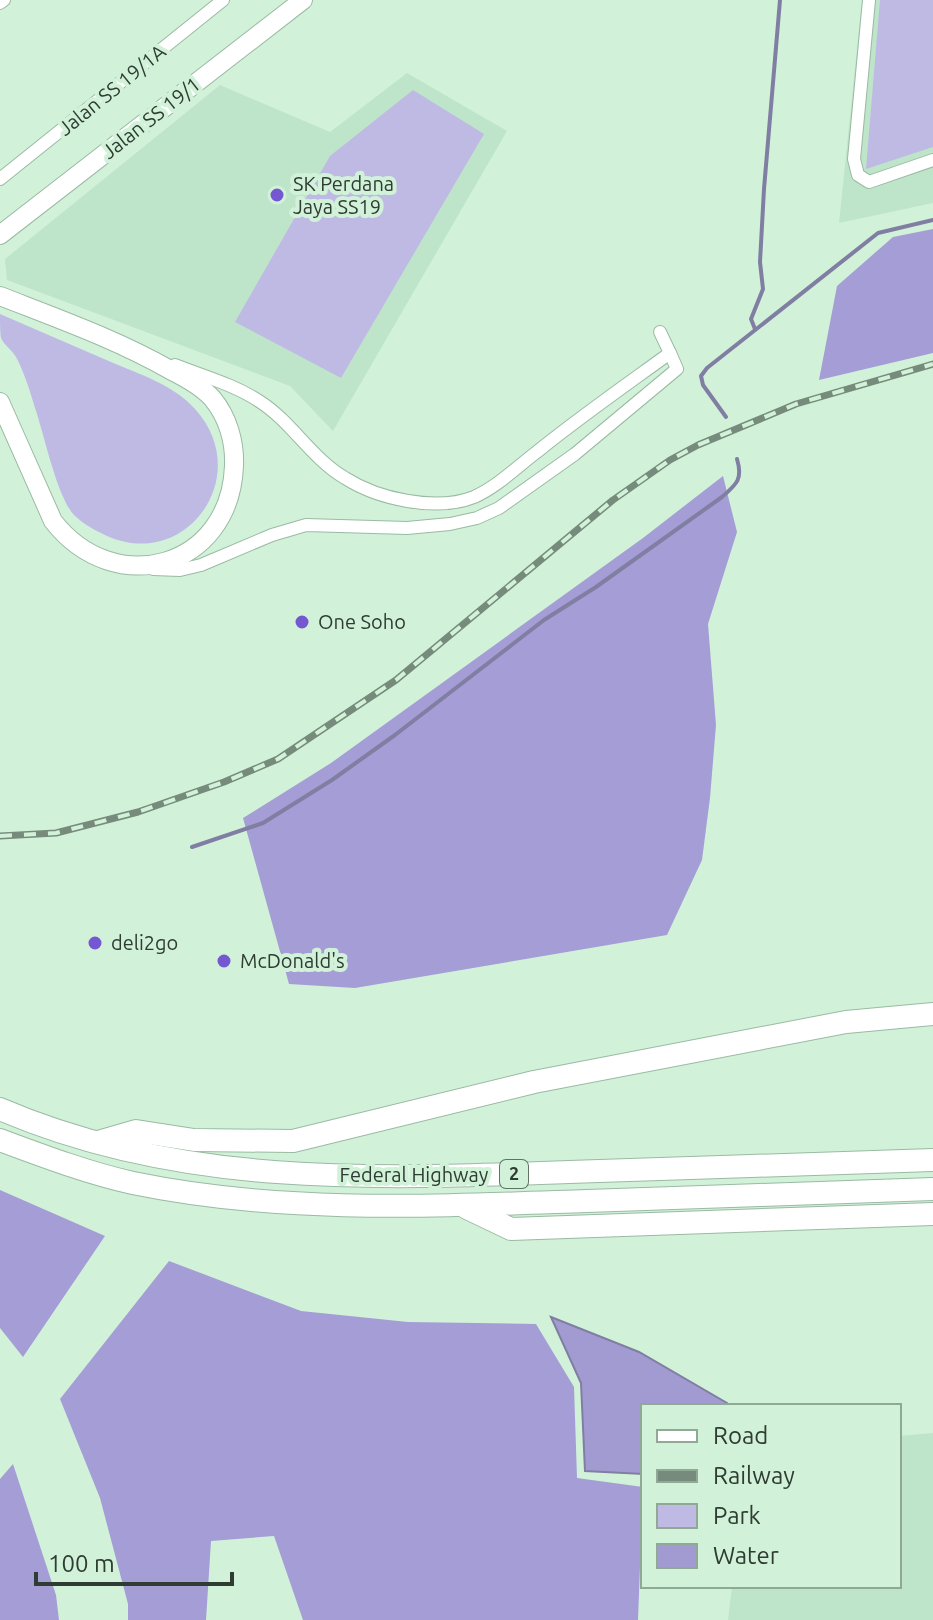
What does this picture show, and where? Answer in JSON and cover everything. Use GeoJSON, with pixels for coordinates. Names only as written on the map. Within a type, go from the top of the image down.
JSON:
{"type":"FeatureCollection","features":[{"type":"Feature","properties":{"kind":"highway"},"geometry":{"type":"LineString","coordinates":[[97,1142],[136,1131],[194,1140],[293,1141],[534,1082],[846,1022],[933,1014]]}},
{"type":"Feature","properties":{"kind":"highway"},"geometry":{"type":"LineString","coordinates":[[846,1022],[933,1023]]}},
{"type":"Feature","properties":{"kind":"highway","name":"Federal Highway"},"geometry":{"type":"LineString","coordinates":[[0,1109],[97,1142],[189,1164],[258,1172],[417,1178],[933,1160]]}},
{"type":"Feature","properties":{"kind":"highway","name":"Federal Highway"},"geometry":{"type":"LineString","coordinates":[[0,1140],[56,1161],[131,1182],[249,1200],[345,1205],[461,1205],[933,1189]]}},
{"type":"Feature","properties":{"kind":"highway"},"geometry":{"type":"LineString","coordinates":[[461,1205],[511,1229],[933,1214]]}},
{"type":"Feature","properties":{"kind":"main road","name":"Jalan SS 19/1"},"geometry":{"type":"LineString","coordinates":[[0,235],[303,0]]}},
{"type":"Feature","properties":{"kind":"main road"},"geometry":{"type":"LineString","coordinates":[[0,296],[124,344],[186,378],[211,396],[228,429],[234,454],[233,479],[227,504],[214,530],[188,552],[173,560],[127,566],[100,558],[65,536],[53,521],[0,402]]}},
{"type":"Feature","properties":{"kind":"street","name":"Jalan SS 19/1A"},"geometry":{"type":"LineString","coordinates":[[0,179],[223,0]]}},
{"type":"Feature","properties":{"kind":"street"},"geometry":{"type":"LineString","coordinates":[[869,0],[854,159],[858,175],[869,182],[933,160]]}},
{"type":"Feature","properties":{"kind":"street"},"geometry":{"type":"LineString","coordinates":[[138,565],[180,570],[201,565],[272,535],[306,525],[407,528],[477,518],[499,508],[575,454],[673,374],[676,364],[660,332]]}},
{"type":"Feature","properties":{"kind":"street"},"geometry":{"type":"LineString","coordinates":[[124,344],[260,401],[296,433],[319,459],[347,480],[380,494],[417,502],[445,502],[473,497],[518,468],[670,353]]}},
{"type":"Feature","properties":{"kind":"street"},"geometry":{"type":"LineString","coordinates":[[561,435],[575,454]]}},
{"type":"Feature","properties":{"kind":"shaded area"},"geometry":{"type":"Polygon","coordinates":[[[862,0],[933,0],[933,203],[839,223],[862,0]]]}},
{"type":"Feature","properties":{"kind":"shaded area","name":"SK Perdana Jaya SS19"},"geometry":{"type":"Polygon","coordinates":[[[407,73],[507,131],[333,431],[290,386],[7,280],[5,259],[220,85],[330,132],[407,73]]]}},
{"type":"Feature","properties":{"kind":"shaded area"},"geometry":{"type":"Polygon","coordinates":[[[933,229],[933,353],[819,380],[837,286],[893,237],[933,229]]]}},
{"type":"Feature","properties":{"kind":"shaded area"},"geometry":{"type":"Polygon","coordinates":[[[723,476],[737,532],[708,624],[716,725],[710,798],[702,860],[667,935],[355,988],[289,984],[243,818],[331,763],[643,538],[723,476]]]}},
{"type":"Feature","properties":{"kind":"shaded area"},"geometry":{"type":"Polygon","coordinates":[[[0,1190],[105,1236],[23,1357],[0,1328],[0,1190]]]}},
{"type":"Feature","properties":{"kind":"shaded area"},"geometry":{"type":"Polygon","coordinates":[[[169,1261],[301,1311],[408,1322],[536,1324],[574,1387],[577,1478],[641,1487],[638,1620],[303,1620],[274,1536],[211,1541],[206,1620],[128,1620],[128,1604],[100,1498],[60,1399],[169,1261]]]}},
{"type":"Feature","properties":{"kind":"shaded area"},"geometry":{"type":"Polygon","coordinates":[[[933,1433],[933,1620],[728,1620],[732,1588],[901,1588],[901,1436],[933,1433]]]}},
{"type":"Feature","properties":{"kind":"shaded area"},"geometry":{"type":"Polygon","coordinates":[[[13,1464],[56,1595],[59,1620],[0,1620],[0,1479],[13,1464]]]}},
{"type":"Feature","properties":{"kind":"green space"},"geometry":{"type":"Polygon","coordinates":[[[880,0],[933,0],[933,147],[866,169],[880,0]]]}},
{"type":"Feature","properties":{"kind":"green space"},"geometry":{"type":"Polygon","coordinates":[[[413,90],[484,134],[341,378],[235,322],[330,156],[413,90]]]}},
{"type":"Feature","properties":{"kind":"green space"},"geometry":{"type":"Polygon","coordinates":[[[0,314],[156,381],[177,393],[195,409],[212,436],[218,463],[214,490],[201,513],[182,531],[158,542],[129,543],[99,532],[74,515],[57,480],[22,369],[1,338],[0,314]]]}},
{"type":"Feature","properties":{"kind":"water"},"geometry":{"type":"Polygon","coordinates":[[[551,1317],[639,1352],[727,1404],[641,1404],[641,1474],[585,1471],[581,1383],[551,1317]]]}},
{"type":"Feature","properties":{"kind":"waterway"},"geometry":{"type":"LineString","coordinates":[[755,329],[751,319],[763,289],[760,262],[764,189],[780,0]]}},
{"type":"Feature","properties":{"kind":"waterway"},"geometry":{"type":"LineString","coordinates":[[726,417],[703,385],[701,376],[707,368],[878,233],[933,220]]}},
{"type":"Feature","properties":{"kind":"waterway"},"geometry":{"type":"LineString","coordinates":[[192,847],[263,823],[332,780],[544,620],[596,587],[722,497],[737,481],[737,459]]}},
{"type":"Feature","properties":{"kind":"railway"},"geometry":{"type":"LineString","coordinates":[[0,836],[56,833],[138,812],[278,759],[396,680],[613,500],[670,460],[796,404],[933,364]]}},
{"type":"Feature","properties":{"kind":"place","name":"SK Perdana Jaya SS19"},"geometry":{"type":"Point","coordinates":[277,195]}},
{"type":"Feature","properties":{"kind":"place","name":"One Soho"},"geometry":{"type":"Point","coordinates":[302,622]}},
{"type":"Feature","properties":{"kind":"place","name":"deli2go"},"geometry":{"type":"Point","coordinates":[95,943]}},
{"type":"Feature","properties":{"kind":"place","name":"McDonald's"},"geometry":{"type":"Point","coordinates":[224,961]}}]}
